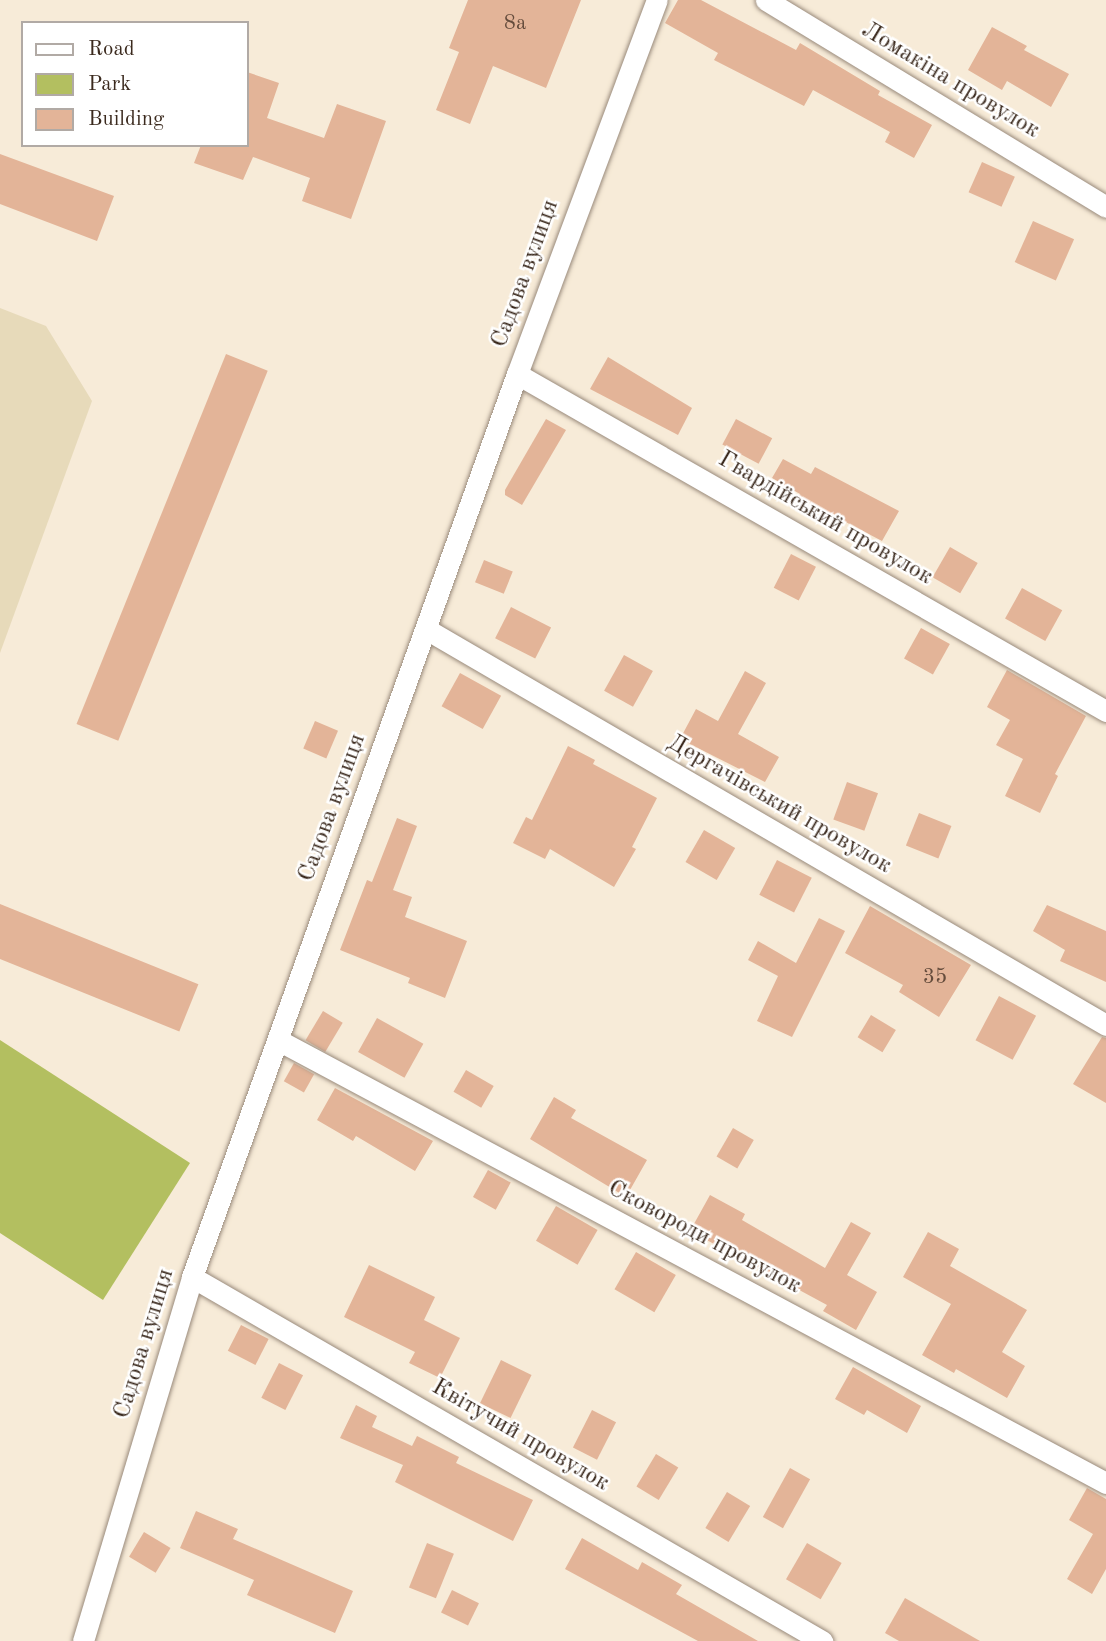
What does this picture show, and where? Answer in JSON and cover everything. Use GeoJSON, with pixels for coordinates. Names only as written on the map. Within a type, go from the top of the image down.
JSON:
{"type":"FeatureCollection","features":[{"type":"Feature","properties":{"kind":"street","name":"Садова вулиця"},"geometry":{"type":"LineString","coordinates":[[83,1641],[192,1277],[517,374],[657,0]]}},
{"type":"Feature","properties":{"kind":"street","name":"Ломакіна провулок"},"geometry":{"type":"LineString","coordinates":[[766,0],[1106,206]]}},
{"type":"Feature","properties":{"kind":"street","name":"Гвардійський провулок"},"geometry":{"type":"LineString","coordinates":[[517,374],[1106,710]]}},
{"type":"Feature","properties":{"kind":"street","name":"Дергачівський провулок"},"geometry":{"type":"LineString","coordinates":[[425,629],[1106,1025]]}},
{"type":"Feature","properties":{"kind":"street","name":"Сковороди провулок"},"geometry":{"type":"LineString","coordinates":[[278,1040],[1106,1483]]}},
{"type":"Feature","properties":{"kind":"street","name":"Квітучий провулок"},"geometry":{"type":"LineString","coordinates":[[192,1277],[822,1641]]}},
{"type":"Feature","properties":{"kind":"shaded area"},"geometry":{"type":"Polygon","coordinates":[[[0,308],[46,326],[92,401],[0,653],[0,308]]]}},
{"type":"Feature","properties":{"kind":"green space"},"geometry":{"type":"Polygon","coordinates":[[[0,1040],[190,1163],[103,1300],[0,1233],[0,1040]]]}},
{"type":"Feature","properties":{"kind":"building"},"geometry":{"type":"Polygon","coordinates":[[[468,0],[581,0],[546,88],[493,66],[470,124],[436,110],[459,52],[449,48],[468,0]]]}},
{"type":"Feature","properties":{"kind":"building"},"geometry":{"type":"Polygon","coordinates":[[[678,0],[701,0],[796,50],[800,43],[880,91],[878,95],[932,125],[914,158],[885,142],[890,132],[813,90],[804,106],[714,60],[718,53],[665,23],[678,0]]]}},
{"type":"Feature","properties":{"kind":"building"},"geometry":{"type":"Polygon","coordinates":[[[992,27],[1027,46],[1024,50],[1069,74],[1051,107],[1007,81],[1002,90],[968,70],[992,27]]]}},
{"type":"Feature","properties":{"kind":"building"},"geometry":{"type":"Polygon","coordinates":[[[248,72],[279,83],[267,118],[324,138],[337,104],[386,121],[351,219],[302,201],[310,178],[253,157],[243,180],[194,163],[200,147],[248,147],[248,72]]]}},
{"type":"Feature","properties":{"kind":"building"},"geometry":{"type":"Polygon","coordinates":[[[0,154],[114,196],[97,241],[0,204],[0,154]]]}},
{"type":"Feature","properties":{"kind":"building"},"geometry":{"type":"Polygon","coordinates":[[[982,162],[1015,177],[1001,207],[969,192],[982,162]]]}},
{"type":"Feature","properties":{"kind":"building"},"geometry":{"type":"Polygon","coordinates":[[[1033,221],[1074,239],[1056,280],[1015,262],[1033,221]]]}},
{"type":"Feature","properties":{"kind":"building"},"geometry":{"type":"Polygon","coordinates":[[[226,354],[268,371],[118,741],[77,724],[226,354]]]}},
{"type":"Feature","properties":{"kind":"building"},"geometry":{"type":"Polygon","coordinates":[[[608,357],[692,408],[678,435],[590,389],[608,357]]]}},
{"type":"Feature","properties":{"kind":"building"},"geometry":{"type":"Polygon","coordinates":[[[546,419],[566,430],[522,505],[505,495],[505,490],[546,419]]]}},
{"type":"Feature","properties":{"kind":"building"},"geometry":{"type":"Polygon","coordinates":[[[736,419],[772,438],[759,464],[722,445],[736,419]]]}},
{"type":"Feature","properties":{"kind":"building"},"geometry":{"type":"Polygon","coordinates":[[[783,459],[811,474],[815,467],[899,511],[882,541],[798,497],[800,494],[772,478],[783,459]]]}},
{"type":"Feature","properties":{"kind":"building"},"geometry":{"type":"Polygon","coordinates":[[[950,547],[978,563],[960,593],[932,577],[950,547]]]}},
{"type":"Feature","properties":{"kind":"building"},"geometry":{"type":"Polygon","coordinates":[[[791,554],[816,567],[799,601],[774,588],[791,554]]]}},
{"type":"Feature","properties":{"kind":"building"},"geometry":{"type":"Polygon","coordinates":[[[484,560],[513,572],[504,594],[475,582],[484,560]]]}},
{"type":"Feature","properties":{"kind":"building"},"geometry":{"type":"Polygon","coordinates":[[[1022,588],[1062,610],[1045,641],[1005,619],[1022,588]]]}},
{"type":"Feature","properties":{"kind":"building"},"geometry":{"type":"Polygon","coordinates":[[[511,607],[551,627],[535,659],[495,638],[511,607]]]}},
{"type":"Feature","properties":{"kind":"building"},"geometry":{"type":"Polygon","coordinates":[[[921,628],[950,644],[933,675],[904,659],[921,628]]]}},
{"type":"Feature","properties":{"kind":"building"},"geometry":{"type":"Polygon","coordinates":[[[624,655],[653,671],[633,707],[604,691],[624,655]]]}},
{"type":"Feature","properties":{"kind":"building"},"geometry":{"type":"Polygon","coordinates":[[[1007,670],[1086,716],[1055,774],[1058,776],[1040,813],[1005,796],[1023,759],[996,745],[1010,720],[987,707],[1007,670]]]}},
{"type":"Feature","properties":{"kind":"building"},"geometry":{"type":"Polygon","coordinates":[[[745,671],[766,683],[738,734],[779,757],[765,782],[680,739],[696,709],[718,721],[745,671]]]}},
{"type":"Feature","properties":{"kind":"building"},"geometry":{"type":"Polygon","coordinates":[[[460,673],[501,696],[483,729],[442,706],[460,673]]]}},
{"type":"Feature","properties":{"kind":"building"},"geometry":{"type":"Polygon","coordinates":[[[315,721],[338,731],[326,758],[303,749],[315,721]]]}},
{"type":"Feature","properties":{"kind":"building"},"geometry":{"type":"Polygon","coordinates":[[[568,746],[595,760],[593,764],[657,798],[632,847],[636,849],[614,887],[550,849],[545,859],[513,843],[526,817],[532,820],[568,746]]]}},
{"type":"Feature","properties":{"kind":"building"},"geometry":{"type":"Polygon","coordinates":[[[847,782],[878,793],[864,831],[833,820],[847,782]]]}},
{"type":"Feature","properties":{"kind":"building"},"geometry":{"type":"Polygon","coordinates":[[[919,813],[951,826],[938,859],[906,845],[919,813]]]}},
{"type":"Feature","properties":{"kind":"building"},"geometry":{"type":"Polygon","coordinates":[[[397,818],[417,826],[393,890],[412,897],[405,917],[467,941],[445,998],[408,983],[410,978],[340,950],[367,880],[372,882],[397,818]]]}},
{"type":"Feature","properties":{"kind":"building"},"geometry":{"type":"Polygon","coordinates":[[[704,830],[735,848],[717,880],[686,862],[704,830]]]}},
{"type":"Feature","properties":{"kind":"building"},"geometry":{"type":"Polygon","coordinates":[[[777,860],[812,878],[794,912],[759,895],[777,860]]]}},
{"type":"Feature","properties":{"kind":"building"},"geometry":{"type":"Polygon","coordinates":[[[0,904],[198,984],[179,1031],[0,959],[0,904]]]}},
{"type":"Feature","properties":{"kind":"building"},"geometry":{"type":"Polygon","coordinates":[[[1047,905],[1106,931],[1106,982],[1060,961],[1065,950],[1033,931],[1047,905]]]}},
{"type":"Feature","properties":{"kind":"building"},"geometry":{"type":"Polygon","coordinates":[[[870,906],[971,965],[939,1017],[899,992],[903,985],[845,953],[870,906]]]}},
{"type":"Feature","properties":{"kind":"building"},"geometry":{"type":"Polygon","coordinates":[[[819,918],[845,931],[792,1037],[757,1021],[778,976],[748,960],[758,941],[796,963],[819,918]]]}},
{"type":"Feature","properties":{"kind":"building"},"geometry":{"type":"Polygon","coordinates":[[[999,996],[1036,1016],[1013,1060],[976,1040],[999,996]]]}},
{"type":"Feature","properties":{"kind":"building"},"geometry":{"type":"Polygon","coordinates":[[[323,1011],[343,1023],[325,1052],[305,1040],[323,1011]]]}},
{"type":"Feature","properties":{"kind":"building"},"geometry":{"type":"Polygon","coordinates":[[[871,1015],[896,1030],[882,1052],[858,1037],[871,1015]]]}},
{"type":"Feature","properties":{"kind":"building"},"geometry":{"type":"Polygon","coordinates":[[[377,1018],[423,1044],[404,1078],[358,1052],[377,1018]]]}},
{"type":"Feature","properties":{"kind":"building"},"geometry":{"type":"Polygon","coordinates":[[[1102,1037],[1106,1038],[1106,1103],[1073,1084],[1102,1037]]]}},
{"type":"Feature","properties":{"kind":"building"},"geometry":{"type":"Polygon","coordinates":[[[294,1063],[314,1074],[304,1093],[284,1081],[294,1063]]]}},
{"type":"Feature","properties":{"kind":"building"},"geometry":{"type":"Polygon","coordinates":[[[466,1070],[494,1086],[481,1108],[454,1092],[466,1070]]]}},
{"type":"Feature","properties":{"kind":"building"},"geometry":{"type":"Polygon","coordinates":[[[335,1088],[433,1141],[415,1171],[356,1136],[353,1141],[317,1120],[335,1088]]]}},
{"type":"Feature","properties":{"kind":"building"},"geometry":{"type":"Polygon","coordinates":[[[554,1097],[576,1110],[571,1118],[647,1160],[626,1197],[530,1139],[554,1097]]]}},
{"type":"Feature","properties":{"kind":"building"},"geometry":{"type":"Polygon","coordinates":[[[733,1128],[754,1140],[737,1169],[716,1157],[733,1128]]]}},
{"type":"Feature","properties":{"kind":"building"},"geometry":{"type":"Polygon","coordinates":[[[488,1170],[511,1183],[496,1210],[473,1197],[488,1170]]]}},
{"type":"Feature","properties":{"kind":"building"},"geometry":{"type":"Polygon","coordinates":[[[710,1195],[745,1214],[742,1220],[825,1268],[851,1222],[871,1233],[847,1275],[877,1292],[856,1330],[823,1311],[827,1305],[690,1231],[710,1195]]]}},
{"type":"Feature","properties":{"kind":"building"},"geometry":{"type":"Polygon","coordinates":[[[556,1206],[598,1230],[578,1265],[536,1241],[556,1206]]]}},
{"type":"Feature","properties":{"kind":"building"},"geometry":{"type":"Polygon","coordinates":[[[928,1232],[959,1249],[950,1266],[1027,1310],[1002,1352],[1025,1366],[1007,1398],[956,1369],[954,1373],[922,1355],[951,1304],[903,1277],[928,1232]]]}},
{"type":"Feature","properties":{"kind":"building"},"geometry":{"type":"Polygon","coordinates":[[[636,1252],[676,1275],[654,1312],[614,1289],[636,1252]]]}},
{"type":"Feature","properties":{"kind":"building"},"geometry":{"type":"Polygon","coordinates":[[[369,1265],[435,1297],[424,1320],[460,1338],[440,1378],[409,1363],[415,1352],[344,1317],[369,1265]]]}},
{"type":"Feature","properties":{"kind":"building"},"geometry":{"type":"Polygon","coordinates":[[[241,1325],[269,1339],[255,1365],[228,1351],[241,1325]]]}},
{"type":"Feature","properties":{"kind":"building"},"geometry":{"type":"Polygon","coordinates":[[[501,1360],[532,1375],[511,1418],[480,1403],[501,1360]]]}},
{"type":"Feature","properties":{"kind":"building"},"geometry":{"type":"Polygon","coordinates":[[[279,1363],[303,1375],[285,1410],[261,1398],[279,1363]]]}},
{"type":"Feature","properties":{"kind":"building"},"geometry":{"type":"Polygon","coordinates":[[[853,1367],[921,1406],[907,1433],[867,1410],[864,1415],[835,1399],[853,1367]]]}},
{"type":"Feature","properties":{"kind":"building"},"geometry":{"type":"Polygon","coordinates":[[[356,1405],[377,1416],[372,1427],[412,1446],[417,1436],[459,1457],[456,1463],[533,1500],[513,1541],[395,1482],[403,1465],[340,1438],[356,1405]]]}},
{"type":"Feature","properties":{"kind":"building"},"geometry":{"type":"Polygon","coordinates":[[[592,1410],[616,1422],[597,1460],[573,1447],[592,1410]]]}},
{"type":"Feature","properties":{"kind":"building"},"geometry":{"type":"Polygon","coordinates":[[[656,1454],[678,1467],[659,1500],[636,1487],[656,1454]]]}},
{"type":"Feature","properties":{"kind":"building"},"geometry":{"type":"Polygon","coordinates":[[[790,1468],[810,1479],[783,1528],[763,1517],[790,1468]]]}},
{"type":"Feature","properties":{"kind":"building"},"geometry":{"type":"Polygon","coordinates":[[[1087,1488],[1106,1499],[1106,1569],[1092,1594],[1067,1579],[1093,1534],[1069,1520],[1087,1488]]]}},
{"type":"Feature","properties":{"kind":"building"},"geometry":{"type":"Polygon","coordinates":[[[727,1492],[750,1506],[729,1542],[705,1528],[727,1492]]]}},
{"type":"Feature","properties":{"kind":"building"},"geometry":{"type":"Polygon","coordinates":[[[196,1511],[238,1529],[233,1539],[353,1591],[335,1633],[247,1595],[254,1580],[180,1548],[196,1511]]]}},
{"type":"Feature","properties":{"kind":"building"},"geometry":{"type":"Polygon","coordinates":[[[144,1532],[171,1548],[156,1573],[129,1557],[144,1532]]]}},
{"type":"Feature","properties":{"kind":"building"},"geometry":{"type":"Polygon","coordinates":[[[582,1538],[638,1570],[642,1562],[682,1585],[676,1594],[758,1641],[698,1641],[565,1569],[582,1538]]]}},
{"type":"Feature","properties":{"kind":"building"},"geometry":{"type":"Polygon","coordinates":[[[427,1543],[454,1554],[436,1598],[409,1588],[427,1543]]]}},
{"type":"Feature","properties":{"kind":"building"},"geometry":{"type":"Polygon","coordinates":[[[807,1543],[842,1563],[821,1599],[786,1579],[807,1543]]]}},
{"type":"Feature","properties":{"kind":"building"},"geometry":{"type":"Polygon","coordinates":[[[452,1590],[479,1603],[468,1626],[441,1612],[452,1590]]]}},
{"type":"Feature","properties":{"kind":"building"},"geometry":{"type":"Polygon","coordinates":[[[905,1598],[980,1641],[899,1641],[885,1633],[905,1598]]]}}]}
